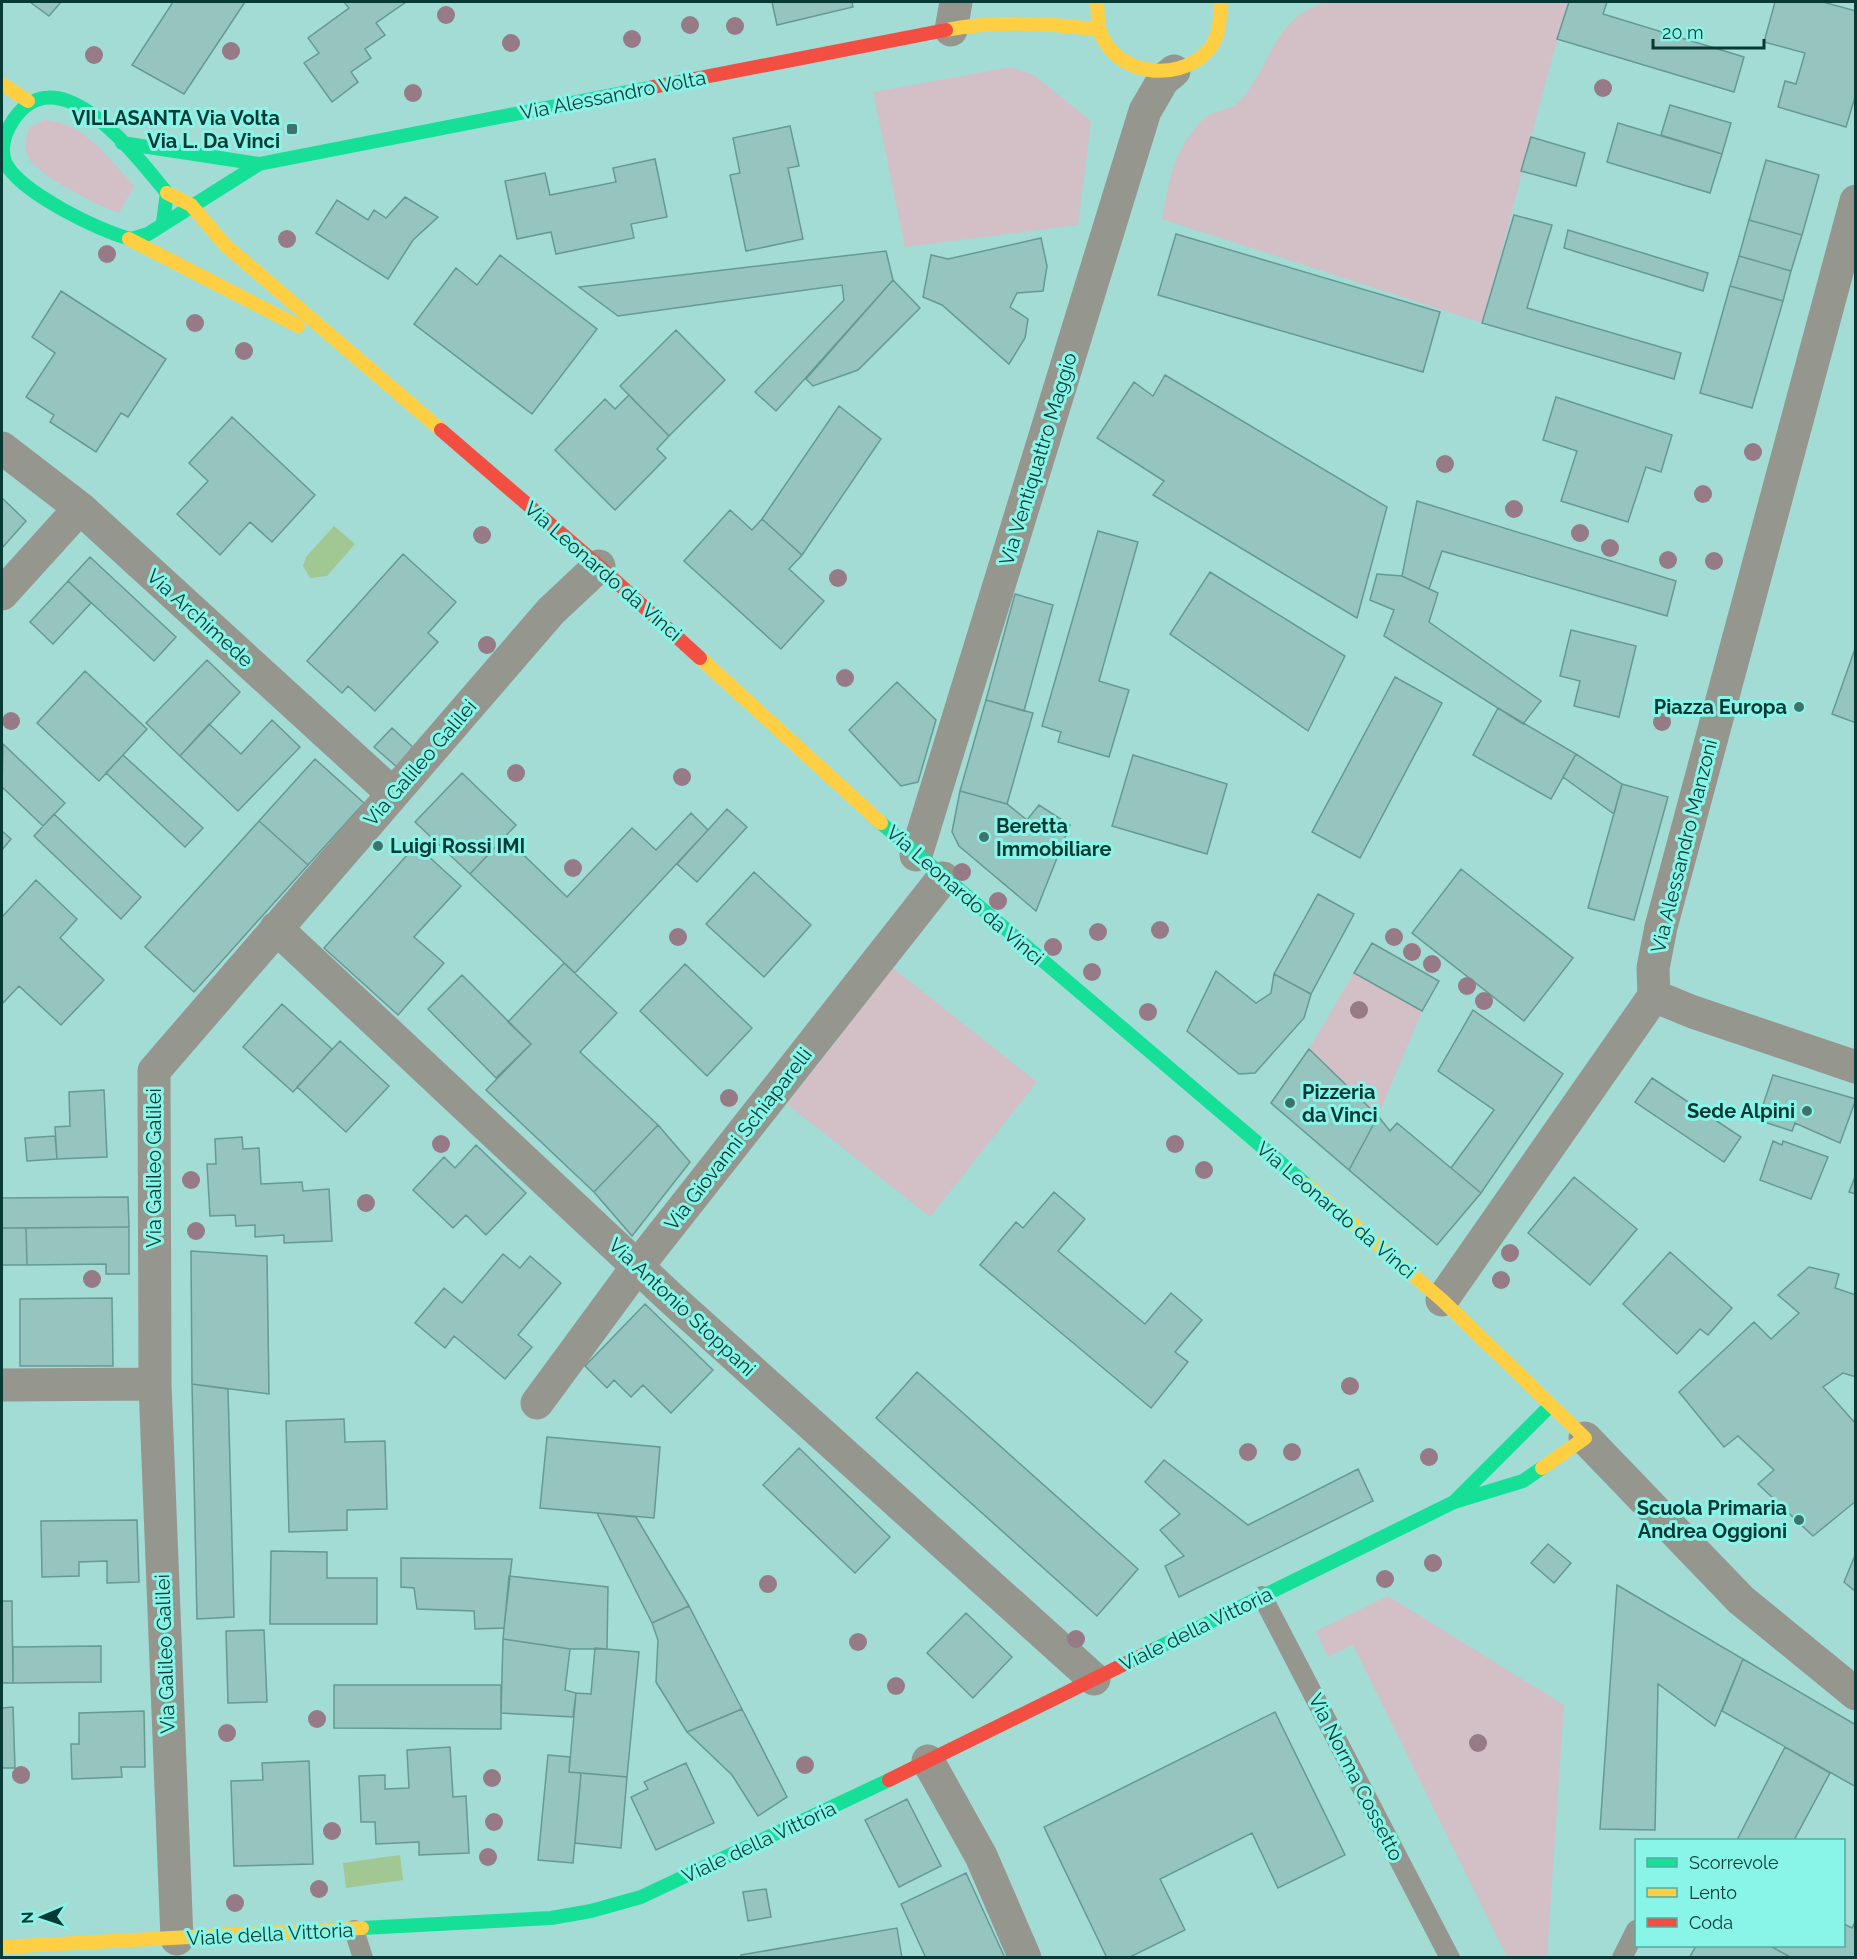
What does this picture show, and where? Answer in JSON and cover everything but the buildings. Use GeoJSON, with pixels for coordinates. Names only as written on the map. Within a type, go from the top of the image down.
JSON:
{"type":"FeatureCollection","features":[{"type":"Feature","properties":{"kind":"street"},"geometry":{"type":"LineString","coordinates":[[1097,2],[1096,15],[1100,30],[1110,50],[1128,65],[1150,72],[1174,71],[1192,63],[1205,53],[1220,26],[1233,13]]}},
{"type":"Feature","properties":{"kind":"street"},"geometry":{"type":"LineString","coordinates":[[1220,26],[1221,2]]}},
{"type":"Feature","properties":{"kind":"street","name":"Via Alessandro Volta"},"geometry":{"type":"LineString","coordinates":[[129,239],[152,232],[163,222],[259,164],[999,11]]}},
{"type":"Feature","properties":{"kind":"street","name":"Via Alessandro Volta"},"geometry":{"type":"LineString","coordinates":[[958,19],[1052,23],[1100,30]]}},
{"type":"Feature","properties":{"kind":"street","name":"Via Ventiquattro Maggio"},"geometry":{"type":"LineString","coordinates":[[916,855],[1145,111],[1163,80],[1174,71]]}},
{"type":"Feature","properties":{"kind":"street"},"geometry":{"type":"LineString","coordinates":[[2,84],[28,101]]}},
{"type":"Feature","properties":{"kind":"street"},"geometry":{"type":"LineString","coordinates":[[2,142],[11,122],[28,101],[47,94],[68,100],[99,119],[167,193],[163,222]]}},
{"type":"Feature","properties":{"kind":"street","name":"Via Leonardo da Vinci"},"geometry":{"type":"LineString","coordinates":[[2,142],[7,166],[20,180],[110,232],[129,239],[346,351]]}},
{"type":"Feature","properties":{"kind":"street","name":"Via Alessandro Volta"},"geometry":{"type":"LineString","coordinates":[[123,143],[259,164]]}},
{"type":"Feature","properties":{"kind":"street","name":"Via Leonardo da Vinci"},"geometry":{"type":"LineString","coordinates":[[167,193],[191,205],[225,245],[599,566],[916,855],[1442,1299],[1585,1438]]}},
{"type":"Feature","properties":{"kind":"street","name":"Via Alessandro Manzoni"},"geometry":{"type":"LineString","coordinates":[[1654,996],[1653,968],[1661,927],[1856,201]]}},
{"type":"Feature","properties":{"kind":"street","name":"Via Archimede"},"geometry":{"type":"LineString","coordinates":[[2,448],[80,508],[393,794]]}},
{"type":"Feature","properties":{"kind":"street"},"geometry":{"type":"LineString","coordinates":[[2,594],[80,508]]}},
{"type":"Feature","properties":{"kind":"street","name":"Via Galileo Galilei"},"geometry":{"type":"LineString","coordinates":[[164,1945],[155,1384],[154,1071],[551,611],[599,566]]}},
{"type":"Feature","properties":{"kind":"street","name":"Via Giovanni Schiaparelli"},"geometry":{"type":"LineString","coordinates":[[537,1402],[637,1267],[943,878]]}},
{"type":"Feature","properties":{"kind":"street","name":"Via Antonio Stoppani"},"geometry":{"type":"LineString","coordinates":[[276,928],[637,1267],[1094,1679]]}},
{"type":"Feature","properties":{"kind":"street"},"geometry":{"type":"LineString","coordinates":[[1442,1299],[1654,996],[1693,1012],[1856,1066]]}},
{"type":"Feature","properties":{"kind":"street"},"geometry":{"type":"LineString","coordinates":[[2,1385],[155,1384]]}},
{"type":"Feature","properties":{"kind":"street","name":"Viale della Vittoria"},"geometry":{"type":"LineString","coordinates":[[1454,1502],[1550,1406]]}},
{"type":"Feature","properties":{"kind":"street"},"geometry":{"type":"LineString","coordinates":[[1585,1438],[1741,1600],[1856,1694]]}},
{"type":"Feature","properties":{"kind":"street","name":"Viale della Vittoria"},"geometry":{"type":"LineString","coordinates":[[2,1947],[164,1945],[552,1918],[591,1911],[641,1897],[928,1761],[1454,1502],[1523,1481],[1585,1438]]}},
{"type":"Feature","properties":{"kind":"street"},"geometry":{"type":"LineString","coordinates":[[928,1761],[981,1856],[1025,1958]]}},
{"type":"Feature","properties":{"kind":"lane","name":"Via Norma Cossetto"},"geometry":{"type":"LineString","coordinates":[[1262,1596],[1450,1958]]}},
{"type":"Feature","properties":{"kind":"lane"},"geometry":{"type":"LineString","coordinates":[[354,1930],[363,1958]]}},
{"type":"Feature","properties":{"kind":"lane"},"geometry":{"type":"LineString","coordinates":[[1622,1958],[1635,1932]]}},
{"type":"Feature","properties":{"kind":"shaded area"},"geometry":{"type":"Polygon","coordinates":[[[1328,2],[1569,2],[1482,323],[1162,219],[1173,168],[1193,131],[1207,116],[1240,101],[1285,30],[1296,18],[1328,2]]]}},
{"type":"Feature","properties":{"kind":"shaded area"},"geometry":{"type":"Polygon","coordinates":[[[1011,67],[1034,75],[1091,121],[1078,225],[905,247],[873,92],[1011,67]]]}},
{"type":"Feature","properties":{"kind":"shaded area"},"geometry":{"type":"Polygon","coordinates":[[[44,120],[72,128],[95,143],[134,186],[119,213],[85,198],[58,182],[30,160],[26,148],[29,128],[44,120]]]}},
{"type":"Feature","properties":{"kind":"shaded area"},"geometry":{"type":"Polygon","coordinates":[[[334,526],[355,544],[327,576],[310,578],[303,566],[306,557],[334,526]]]}},
{"type":"Feature","properties":{"kind":"shaded area"},"geometry":{"type":"Polygon","coordinates":[[[893,968],[1037,1082],[930,1217],[787,1104],[893,968]]]}},
{"type":"Feature","properties":{"kind":"shaded area"},"geometry":{"type":"Polygon","coordinates":[[[1354,973],[1422,1011],[1378,1116],[1309,1049],[1354,973]]]}},
{"type":"Feature","properties":{"kind":"shaded area"},"geometry":{"type":"Polygon","coordinates":[[[1388,1596],[1564,1705],[1547,1957],[1507,1957],[1353,1645],[1328,1657],[1316,1631],[1388,1596]]]}},
{"type":"Feature","properties":{"kind":"shaded area"},"geometry":{"type":"Polygon","coordinates":[[[400,1855],[403,1880],[346,1888],[343,1863],[400,1855]]]}},
{"type":"Feature","properties":{"kind":"traffic: fast"},"geometry":{"type":"LineString","coordinates":[[122,143],[259,164],[653,87]]}},
{"type":"Feature","properties":{"kind":"traffic: fast"},"geometry":{"type":"LineString","coordinates":[[163,222],[167,193],[118,136],[96,118],[75,104],[53,98],[33,102],[14,119],[3,145],[5,162],[13,174],[26,186],[61,209],[100,228],[131,239],[148,234],[259,164]]}},
{"type":"Feature","properties":{"kind":"traffic: fast"},"geometry":{"type":"LineString","coordinates":[[881,823],[1307,1185]]}},
{"type":"Feature","properties":{"kind":"traffic: fast"},"geometry":{"type":"LineString","coordinates":[[1456,1500],[1550,1406]]}},
{"type":"Feature","properties":{"kind":"traffic: fast"},"geometry":{"type":"LineString","coordinates":[[1153,1650],[1454,1502],[1523,1481],[1542,1468]]}},
{"type":"Feature","properties":{"kind":"traffic: fast"},"geometry":{"type":"LineString","coordinates":[[362,1928],[551,1918],[591,1911],[641,1897],[889,1780]]}},
{"type":"Feature","properties":{"kind":"traffic: slow"},"geometry":{"type":"LineString","coordinates":[[1097,2],[1098,23],[1109,48],[1133,66],[1163,71],[1193,62],[1211,48],[1218,29],[1221,2]]}},
{"type":"Feature","properties":{"kind":"traffic: slow"},"geometry":{"type":"LineString","coordinates":[[946,30],[1004,24],[1100,30]]}},
{"type":"Feature","properties":{"kind":"traffic: slow"},"geometry":{"type":"LineString","coordinates":[[2,84],[28,101]]}},
{"type":"Feature","properties":{"kind":"traffic: slow"},"geometry":{"type":"LineString","coordinates":[[167,193],[191,205],[225,245],[441,430]]}},
{"type":"Feature","properties":{"kind":"traffic: slow"},"geometry":{"type":"LineString","coordinates":[[129,239],[298,326]]}},
{"type":"Feature","properties":{"kind":"traffic: slow"},"geometry":{"type":"LineString","coordinates":[[700,658],[881,823]]}},
{"type":"Feature","properties":{"kind":"traffic: slow"},"geometry":{"type":"LineString","coordinates":[[1307,1185],[1442,1300],[1585,1438],[1542,1468]]}},
{"type":"Feature","properties":{"kind":"traffic: slow"},"geometry":{"type":"LineString","coordinates":[[2,1947],[362,1928]]}},
{"type":"Feature","properties":{"kind":"traffic: jam"},"geometry":{"type":"LineString","coordinates":[[653,87],[946,30]]}},
{"type":"Feature","properties":{"kind":"traffic: jam"},"geometry":{"type":"LineString","coordinates":[[441,430],[599,566],[700,658]]}},
{"type":"Feature","properties":{"kind":"traffic: jam"},"geometry":{"type":"LineString","coordinates":[[889,1780],[1153,1650]]}},
{"type":"Feature","properties":{"kind":"place","name":"VILLASANTA Via Volta Via L. Da Vinci"},"geometry":{"type":"Point","coordinates":[292,129]}},
{"type":"Feature","properties":{"kind":"place","name":"Piazza Europa"},"geometry":{"type":"Point","coordinates":[1799,707]}},
{"type":"Feature","properties":{"kind":"place","name":"Beretta Immobiliare"},"geometry":{"type":"Point","coordinates":[984,837]}},
{"type":"Feature","properties":{"kind":"place","name":"Luigi Rossi IMI"},"geometry":{"type":"Point","coordinates":[378,846]}},
{"type":"Feature","properties":{"kind":"place","name":"Pizzeria da Vinci"},"geometry":{"type":"Point","coordinates":[1290,1103]}},
{"type":"Feature","properties":{"kind":"place","name":"Sede Alpini"},"geometry":{"type":"Point","coordinates":[1807,1111]}},
{"type":"Feature","properties":{"kind":"place","name":"Scuola Primaria Andrea Oggioni"},"geometry":{"type":"Point","coordinates":[1799,1520]}}]}
